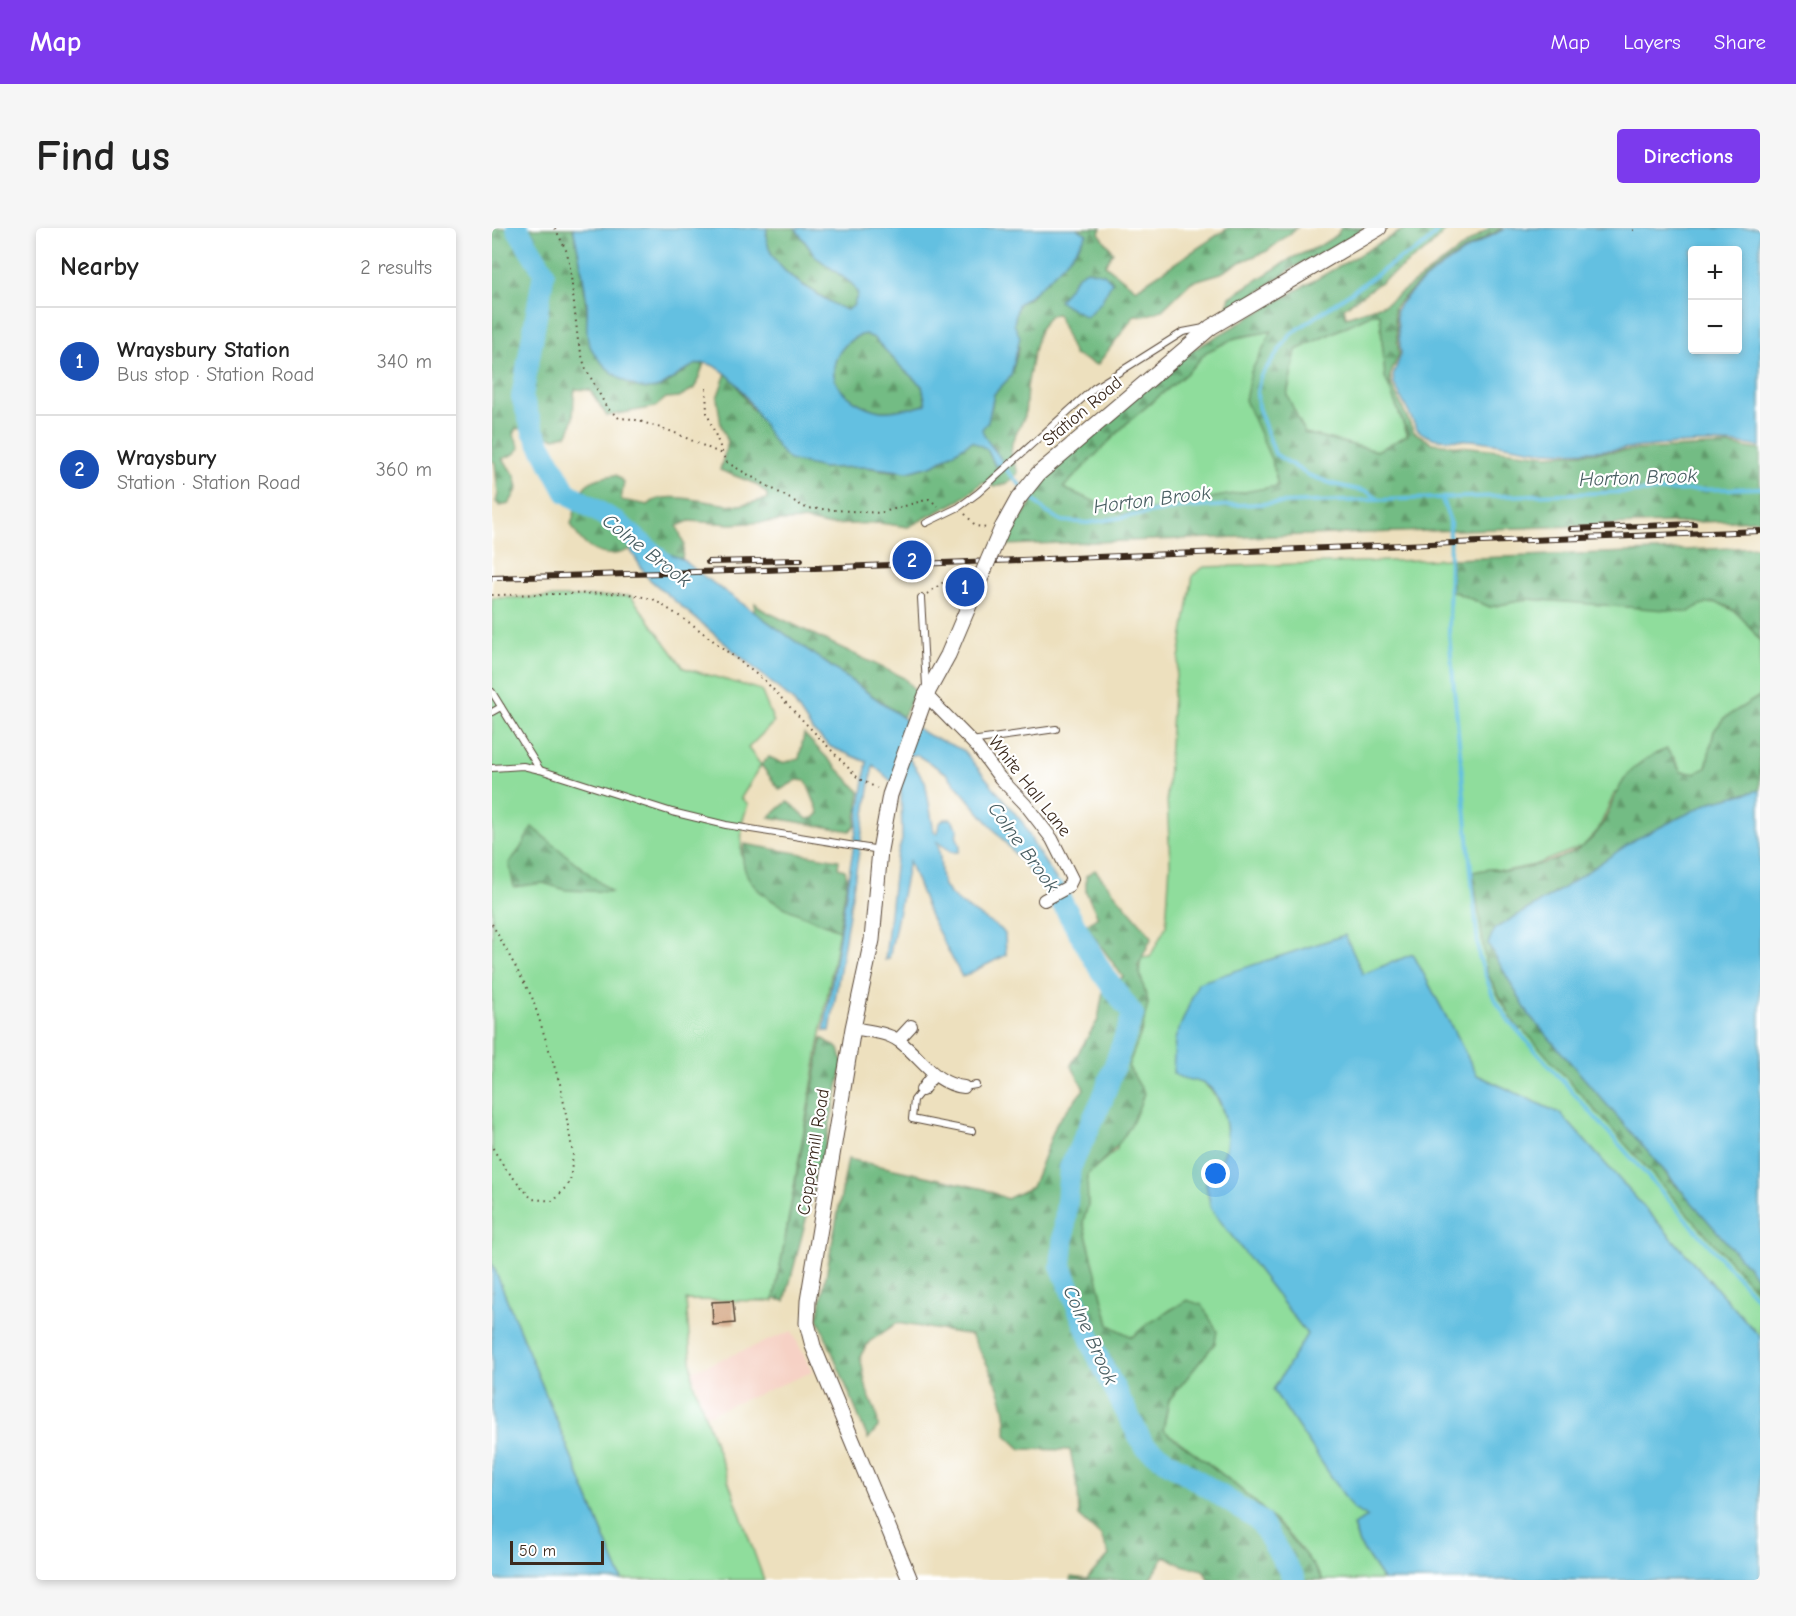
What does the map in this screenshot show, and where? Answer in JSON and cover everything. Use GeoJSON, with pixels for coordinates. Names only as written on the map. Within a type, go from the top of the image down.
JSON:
{"type":"FeatureCollection","features":[{"type":"Feature","properties":{"kind":"street","name":"Station Road"},"geometry":{"type":"LineString","coordinates":[[917,718],[948,654],[975,583],[1002,528],[1018,499],[1038,474],[1211,327],[1379,228]]}},
{"type":"Feature","properties":{"kind":"street","name":"White Hall Lane"},"geometry":{"type":"LineString","coordinates":[[926,696],[971,741],[1052,839],[1072,879],[1068,887],[1044,900]]}},
{"type":"Feature","properties":{"kind":"street","name":"Coppermill Road"},"geometry":{"type":"LineString","coordinates":[[910,1580],[813,1346],[807,1323],[808,1301],[853,1028],[872,940],[880,850],[890,795],[917,718]]}},
{"type":"Feature","properties":{"kind":"street"},"geometry":{"type":"LineString","coordinates":[[898,1040],[911,1026]]}},
{"type":"Feature","properties":{"kind":"street"},"geometry":{"type":"LineString","coordinates":[[853,1028],[881,1033],[898,1040],[948,1084],[970,1086]]}},
{"type":"Feature","properties":{"kind":"street"},"geometry":{"type":"LineString","coordinates":[[921,1090],[934,1074]]}},
{"type":"Feature","properties":{"kind":"lane"},"geometry":{"type":"LineString","coordinates":[[926,523],[959,507],[978,493],[1094,388],[1183,332],[1211,327]]}},
{"type":"Feature","properties":{"kind":"lane"},"geometry":{"type":"LineString","coordinates":[[921,598],[926,696]]}},
{"type":"Feature","properties":{"kind":"lane"},"geometry":{"type":"LineString","coordinates":[[492,692],[540,770]]}},
{"type":"Feature","properties":{"kind":"lane"},"geometry":{"type":"LineString","coordinates":[[492,712],[501,707]]}},
{"type":"Feature","properties":{"kind":"lane"},"geometry":{"type":"LineString","coordinates":[[971,741],[1056,729]]}},
{"type":"Feature","properties":{"kind":"lane"},"geometry":{"type":"LineString","coordinates":[[492,768],[523,766],[672,812],[763,832],[880,850]]}},
{"type":"Feature","properties":{"kind":"lane"},"geometry":{"type":"LineString","coordinates":[[921,1090],[914,1100],[912,1119],[972,1131]]}},
{"type":"Feature","properties":{"kind":"path"},"geometry":{"type":"LineString","coordinates":[[555,228],[567,252],[578,341],[585,367],[607,408],[619,418],[633,418],[673,432],[724,455]]}},
{"type":"Feature","properties":{"kind":"path"},"geometry":{"type":"LineString","coordinates":[[706,388],[707,413],[726,462],[806,508],[880,513],[929,499],[947,513]]}},
{"type":"Feature","properties":{"kind":"path"},"geometry":{"type":"LineString","coordinates":[[959,507],[976,526]]}},
{"type":"Feature","properties":{"kind":"path"},"geometry":{"type":"LineString","coordinates":[[921,598],[955,574],[975,583]]}},
{"type":"Feature","properties":{"kind":"path"},"geometry":{"type":"LineString","coordinates":[[492,595],[624,593],[653,599],[693,625],[765,681],[859,779],[890,795]]}},
{"type":"Feature","properties":{"kind":"path"},"geometry":{"type":"LineString","coordinates":[[492,924],[532,997],[561,1087],[573,1154],[570,1182],[554,1201],[532,1199],[504,1168],[492,1147]]}},
{"type":"Feature","properties":{"kind":"shaded area"},"geometry":{"type":"Polygon","coordinates":[[[792,1331],[812,1372],[707,1415],[692,1371],[792,1331]]]}},
{"type":"Feature","properties":{"kind":"green space"},"geometry":{"type":"Polygon","coordinates":[[[492,228],[573,228],[584,283],[588,339],[663,386],[694,365],[704,363],[695,388],[679,397],[666,398],[655,407],[607,416],[590,390],[575,389],[573,418],[568,434],[555,438],[517,428],[514,435],[520,448],[514,454],[502,459],[515,475],[518,488],[509,504],[500,506],[496,502],[498,494],[495,463],[492,460],[492,228]]]}},
{"type":"Feature","properties":{"kind":"green space"},"geometry":{"type":"Polygon","coordinates":[[[767,228],[795,228],[816,257],[852,284],[858,295],[853,306],[847,310],[840,309],[792,277],[772,256],[767,243],[767,228]]]}},
{"type":"Feature","properties":{"kind":"green space"},"geometry":{"type":"Polygon","coordinates":[[[1076,228],[1101,228],[1099,233],[1113,252],[1105,265],[1136,289],[1228,228],[1297,228],[1267,251],[1221,273],[1191,282],[1162,310],[1145,316],[1135,315],[1097,365],[1074,355],[1057,314],[1049,316],[1040,329],[1033,354],[1025,416],[1012,442],[1011,454],[1018,473],[1007,483],[995,487],[983,482],[960,500],[908,527],[880,523],[826,525],[804,520],[731,524],[689,521],[677,526],[684,544],[682,559],[664,552],[646,539],[624,552],[604,554],[594,550],[578,536],[571,524],[580,495],[588,484],[603,477],[616,475],[624,482],[621,500],[648,505],[666,498],[729,505],[767,499],[767,494],[756,484],[720,470],[728,442],[721,425],[717,398],[726,373],[735,382],[752,409],[823,468],[866,467],[893,472],[934,465],[972,441],[987,449],[995,466],[996,450],[983,437],[982,429],[991,411],[994,394],[1011,376],[1019,348],[1014,324],[1018,304],[1031,297],[1081,229],[1076,228]]]}},
{"type":"Feature","properties":{"kind":"green space"},"geometry":{"type":"Polygon","coordinates":[[[1341,228],[1364,228],[1290,270],[1243,302],[1226,310],[1230,297],[1292,258],[1318,247],[1337,235],[1341,228]]]}},
{"type":"Feature","properties":{"kind":"green space"},"geometry":{"type":"Polygon","coordinates":[[[1406,228],[1448,228],[1429,248],[1344,308],[1346,317],[1385,304],[1489,228],[1503,228],[1431,273],[1394,308],[1399,354],[1390,376],[1392,386],[1414,432],[1432,443],[1546,455],[1728,445],[1760,450],[1760,520],[1004,545],[1045,481],[1043,477],[1182,356],[1406,228]],[[1372,314],[1296,350],[1287,395],[1305,433],[1377,451],[1408,435],[1385,377],[1380,314],[1372,314]],[[1272,331],[1235,338],[1206,352],[1187,373],[1128,422],[1063,488],[1123,514],[1278,486],[1273,464],[1245,400],[1251,372],[1272,331]]]}},
{"type":"Feature","properties":{"kind":"green space"},"geometry":{"type":"Polygon","coordinates":[[[1372,314],[1380,314],[1385,377],[1408,436],[1377,451],[1305,433],[1287,395],[1296,350],[1372,314]]]}},
{"type":"Feature","properties":{"kind":"green space"},"geometry":{"type":"Polygon","coordinates":[[[1272,331],[1251,372],[1278,486],[1123,514],[1063,488],[1128,422],[1187,373],[1206,352],[1235,338],[1272,331]]]}},
{"type":"Feature","properties":{"kind":"green space"},"geometry":{"type":"Polygon","coordinates":[[[865,334],[874,338],[922,386],[926,404],[915,408],[880,411],[860,404],[842,391],[835,380],[834,365],[837,357],[851,340],[865,334]]]}},
{"type":"Feature","properties":{"kind":"green space"},"geometry":{"type":"Polygon","coordinates":[[[1760,547],[1760,641],[1738,614],[1720,604],[1700,605],[1689,612],[1528,599],[1490,607],[1452,591],[1452,559],[1760,547]]]}},
{"type":"Feature","properties":{"kind":"green space"},"geometry":{"type":"Polygon","coordinates":[[[1452,559],[1452,591],[1490,607],[1528,599],[1651,607],[1719,603],[1743,616],[1760,641],[1760,696],[1724,718],[1714,731],[1706,768],[1694,773],[1681,772],[1673,756],[1615,792],[1598,830],[1583,846],[1534,865],[1506,871],[1491,869],[1473,873],[1487,973],[1500,999],[1520,1030],[1522,1028],[1760,1295],[1760,1337],[1561,1114],[1477,1075],[1413,954],[1199,1081],[1207,1086],[1219,1102],[1227,1132],[1224,1156],[1206,1184],[1211,1208],[1307,1334],[1369,1517],[1353,1526],[1359,1544],[1383,1580],[1323,1580],[1308,1558],[1271,1517],[1229,1479],[1163,1430],[1169,1400],[1215,1343],[1174,1307],[1132,1338],[1109,1325],[1083,1222],[1088,1205],[1086,1175],[1117,1149],[1128,1066],[1142,1030],[1148,1003],[1139,973],[1141,958],[1150,957],[1166,926],[1170,863],[1167,797],[1173,694],[1193,575],[1204,567],[1452,559]]]}},
{"type":"Feature","properties":{"kind":"green space"},"geometry":{"type":"Polygon","coordinates":[[[631,596],[684,668],[761,690],[774,722],[748,748],[761,765],[741,798],[748,804],[742,823],[741,855],[775,902],[839,930],[774,1301],[686,1300],[693,1382],[764,1580],[622,1580],[492,1263],[492,598],[631,596]]]}},
{"type":"Feature","properties":{"kind":"green space"},"geometry":{"type":"Polygon","coordinates":[[[755,603],[763,610],[904,678],[916,692],[903,717],[754,612],[755,603]]]}},
{"type":"Feature","properties":{"kind":"green space"},"geometry":{"type":"Polygon","coordinates":[[[1760,696],[1760,790],[1711,802],[1494,929],[1672,1182],[1691,1200],[1760,1281],[1760,1295],[1522,1028],[1520,1030],[1515,1024],[1487,973],[1473,872],[1489,869],[1507,871],[1518,869],[1547,862],[1575,851],[1595,835],[1622,782],[1632,770],[1646,759],[1667,749],[1681,772],[1694,773],[1706,768],[1714,731],[1724,718],[1760,696]]]}},
{"type":"Feature","properties":{"kind":"green space"},"geometry":{"type":"Polygon","coordinates":[[[804,734],[860,792],[855,825],[850,831],[769,817],[787,802],[807,819],[814,818],[819,813],[806,781],[797,780],[780,790],[761,765],[769,757],[782,763],[799,759],[804,734]]]}},
{"type":"Feature","properties":{"kind":"green space"},"geometry":{"type":"Polygon","coordinates":[[[532,827],[611,892],[566,890],[543,883],[514,887],[509,863],[532,827]]]}},
{"type":"Feature","properties":{"kind":"green space"},"geometry":{"type":"Polygon","coordinates":[[[744,844],[839,860],[838,868],[845,870],[847,878],[839,930],[789,910],[759,890],[748,878],[743,863],[744,844]]]}},
{"type":"Feature","properties":{"kind":"green space"},"geometry":{"type":"Polygon","coordinates":[[[1095,870],[1152,937],[1138,966],[1148,1003],[1142,1030],[1128,1066],[1144,1093],[1134,1119],[1122,1139],[1087,1175],[1088,1205],[1083,1222],[1109,1325],[1132,1337],[1146,1325],[1187,1300],[1202,1305],[1217,1331],[1215,1343],[1169,1400],[1163,1430],[1207,1462],[1271,1517],[1308,1558],[1323,1580],[1209,1580],[1203,1570],[1182,1565],[1165,1556],[1149,1580],[1070,1580],[1071,1577],[1087,1579],[1109,1555],[1101,1536],[1079,1516],[1078,1491],[1070,1450],[1021,1449],[1006,1435],[1001,1395],[971,1335],[897,1323],[869,1342],[860,1356],[867,1391],[877,1415],[878,1427],[868,1439],[818,1318],[848,1159],[984,1189],[1007,1199],[1032,1187],[1057,1122],[1084,1089],[1071,1065],[1098,1020],[1103,991],[1123,977],[1086,925],[1098,917],[1086,892],[1086,876],[1095,870]]]}},
{"type":"Feature","properties":{"kind":"green space"},"geometry":{"type":"Polygon","coordinates":[[[822,1038],[839,1049],[843,1064],[827,1138],[785,1301],[774,1299],[822,1038]]]}},
{"type":"Feature","properties":{"kind":"water"},"geometry":{"type":"Polygon","coordinates":[[[573,228],[767,228],[770,251],[784,270],[813,291],[847,310],[853,306],[858,294],[852,284],[816,257],[795,228],[1076,228],[1087,234],[1056,272],[1018,304],[1014,324],[1020,337],[1011,376],[994,394],[988,422],[982,429],[1002,461],[996,467],[987,449],[972,441],[934,465],[908,472],[866,467],[823,468],[789,460],[770,436],[745,395],[724,372],[712,365],[698,364],[665,384],[649,389],[628,383],[617,376],[599,359],[588,341],[587,305],[573,228]],[[865,334],[858,336],[841,351],[834,365],[835,380],[838,386],[854,400],[880,411],[915,408],[926,404],[922,386],[874,338],[865,334]]]}},
{"type":"Feature","properties":{"kind":"water"},"geometry":{"type":"Polygon","coordinates":[[[1506,228],[1760,228],[1760,447],[1707,443],[1599,451],[1545,451],[1478,441],[1435,439],[1423,434],[1417,429],[1394,384],[1393,376],[1401,354],[1396,310],[1417,286],[1462,253],[1506,228]]]}},
{"type":"Feature","properties":{"kind":"water"},"geometry":{"type":"Polygon","coordinates":[[[1087,270],[1104,274],[1112,282],[1101,302],[1086,317],[1059,301],[1078,275],[1087,270]]]}},
{"type":"Feature","properties":{"kind":"water"},"geometry":{"type":"Polygon","coordinates":[[[646,539],[664,552],[682,559],[926,734],[963,750],[1023,823],[1036,849],[1077,911],[1066,922],[1054,908],[1044,888],[946,773],[917,755],[909,755],[925,781],[934,832],[937,834],[939,824],[944,819],[951,819],[958,829],[956,835],[960,846],[959,852],[952,852],[937,842],[943,883],[952,896],[1001,929],[1005,934],[1006,955],[962,977],[930,916],[909,861],[889,959],[885,960],[896,858],[902,840],[901,790],[873,765],[830,1031],[824,1031],[867,762],[831,747],[812,730],[793,701],[648,578],[631,551],[646,539]]]}},
{"type":"Feature","properties":{"kind":"water"},"geometry":{"type":"Polygon","coordinates":[[[1760,790],[1760,1281],[1529,1015],[1488,944],[1494,929],[1554,894],[1636,839],[1711,802],[1760,790]]]}},
{"type":"Feature","properties":{"kind":"water"},"geometry":{"type":"Polygon","coordinates":[[[1345,935],[1363,974],[1413,954],[1477,1075],[1561,1114],[1760,1337],[1760,1580],[1383,1580],[1359,1544],[1353,1525],[1368,1517],[1353,1509],[1273,1390],[1307,1334],[1211,1209],[1206,1184],[1217,1169],[1225,1152],[1227,1135],[1222,1107],[1208,1086],[1181,1078],[1173,1073],[1175,1039],[1198,983],[1345,935]]]}},
{"type":"Feature","properties":{"kind":"water"},"geometry":{"type":"Polygon","coordinates":[[[492,1263],[622,1580],[492,1580],[492,1263]]]}},
{"type":"Feature","properties":{"kind":"building"},"geometry":{"type":"Polygon","coordinates":[[[733,1301],[735,1323],[713,1325],[712,1302],[733,1301]]]}},
{"type":"Feature","properties":{"kind":"waterway","name":"Colne Brook"},"geometry":{"type":"LineString","coordinates":[[517,228],[544,272],[522,397],[533,431],[566,492],[619,524],[664,563]]}},
{"type":"Feature","properties":{"kind":"waterway"},"geometry":{"type":"LineString","coordinates":[[1378,499],[1368,492],[1333,484],[1308,475],[1275,454],[1258,407],[1257,393],[1260,377],[1291,334],[1399,259],[1422,246],[1439,228]]}},
{"type":"Feature","properties":{"kind":"waterway","name":"Horton Brook"},"geometry":{"type":"LineString","coordinates":[[998,461],[1023,488]]}},
{"type":"Feature","properties":{"kind":"waterway","name":"Horton Brook"},"geometry":{"type":"LineString","coordinates":[[1028,494],[1046,512],[1062,521],[1088,523],[1179,508],[1760,488]]}},
{"type":"Feature","properties":{"kind":"waterway"},"geometry":{"type":"LineString","coordinates":[[1442,499],[1450,521],[1449,634],[1479,957],[1493,996],[1509,1021],[1760,1302]]}},
{"type":"Feature","properties":{"kind":"waterway","name":"Colne Brook"},"geometry":{"type":"LineString","coordinates":[[1056,892],[1101,971],[1133,1015],[1102,1100],[1070,1168],[1061,1266],[1097,1355],[1144,1446],[1260,1521],[1295,1580]]}},
{"type":"Feature","properties":{"kind":"railway"},"geometry":{"type":"LineString","coordinates":[[1571,529],[1694,524]]}},
{"type":"Feature","properties":{"kind":"railway"},"geometry":{"type":"LineString","coordinates":[[492,578],[764,570],[1760,531]]}},
{"type":"Feature","properties":{"kind":"railway"},"geometry":{"type":"LineString","coordinates":[[708,562],[801,560]]}},
{"type":"Feature","properties":{"kind":"place","name":"Wraysbury"},"geometry":{"type":"Point","coordinates":[912,560]}},
{"type":"Feature","properties":{"kind":"place","name":"Wraysbury Station"},"geometry":{"type":"Point","coordinates":[965,587]}}]}
